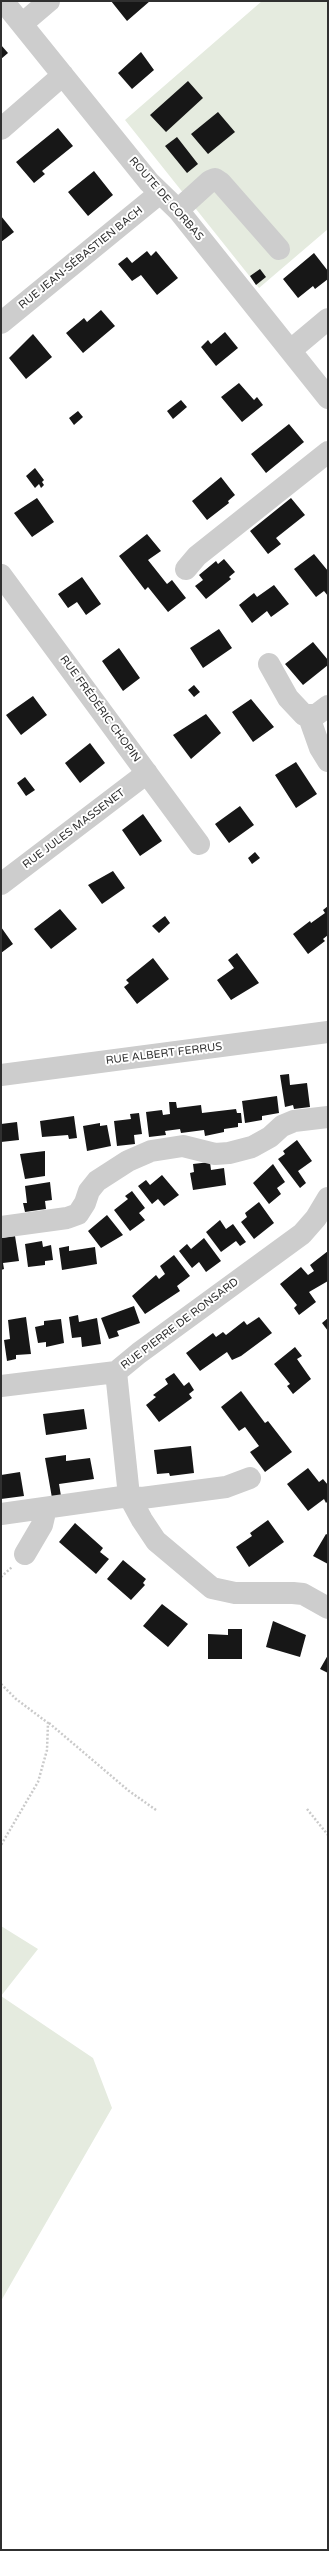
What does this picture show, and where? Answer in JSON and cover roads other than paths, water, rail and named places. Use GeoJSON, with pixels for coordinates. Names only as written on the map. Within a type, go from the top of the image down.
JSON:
{"type":"FeatureCollection","features":[{"type":"Feature","properties":{"kind":"street","name":"ROUTE DE CORBAS"},"geometry":{"type":"LineString","coordinates":[[3,1],[160,193],[178,210],[328,398]]}},
{"type":"Feature","properties":{"kind":"street"},"geometry":{"type":"LineString","coordinates":[[22,24],[49,1]]}},
{"type":"Feature","properties":{"kind":"street"},"geometry":{"type":"LineString","coordinates":[[1,129],[63,75]]}},
{"type":"Feature","properties":{"kind":"street"},"geometry":{"type":"LineString","coordinates":[[178,210],[210,181],[215,179],[221,183],[279,249]]}},
{"type":"Feature","properties":{"kind":"street","name":"RUE JEAN-SÉBASTIEN BACH"},"geometry":{"type":"LineString","coordinates":[[1,323],[160,193]]}},
{"type":"Feature","properties":{"kind":"street"},"geometry":{"type":"LineString","coordinates":[[291,350],[328,319]]}},
{"type":"Feature","properties":{"kind":"street"},"geometry":{"type":"LineString","coordinates":[[204,535],[328,436]]}},
{"type":"Feature","properties":{"kind":"street"},"geometry":{"type":"LineString","coordinates":[[186,569],[197,556],[328,452]]}},
{"type":"Feature","properties":{"kind":"street","name":"RUE FRÉDÉRIC CHOPIN"},"geometry":{"type":"LineString","coordinates":[[1,575],[199,844]]}},
{"type":"Feature","properties":{"kind":"street"},"geometry":{"type":"LineString","coordinates":[[269,664],[288,698],[297,710],[309,717],[320,748],[328,761]]}},
{"type":"Feature","properties":{"kind":"street"},"geometry":{"type":"LineString","coordinates":[[309,717],[316,715],[328,706]]}},
{"type":"Feature","properties":{"kind":"street","name":"RUE JULES MASSENET"},"geometry":{"type":"LineString","coordinates":[[1,884],[148,773]]}},
{"type":"Feature","properties":{"kind":"street","name":"RUE ALBERT FERRUS"},"geometry":{"type":"LineString","coordinates":[[1,1075],[328,1032]]}},
{"type":"Feature","properties":{"kind":"street"},"geometry":{"type":"LineString","coordinates":[[1,1227],[67,1218],[78,1214],[85,1203],[89,1190],[97,1181],[128,1161],[151,1151],[184,1146],[215,1154],[229,1153],[252,1147],[270,1137],[282,1126],[294,1121],[328,1117]]}},
{"type":"Feature","properties":{"kind":"street","name":"RUE PIERRE DE RONSARD"},"geometry":{"type":"LineString","coordinates":[[1,1386],[116,1372],[302,1234],[316,1218],[328,1198]]}},
{"type":"Feature","properties":{"kind":"street"},"geometry":{"type":"LineString","coordinates":[[116,1372],[129,1496],[156,1541],[212,1588],[235,1593],[302,1594],[328,1608]]}},
{"type":"Feature","properties":{"kind":"street"},"geometry":{"type":"LineString","coordinates":[[1,1514],[129,1496],[142,1498],[226,1487],[250,1478]]}},
{"type":"Feature","properties":{"kind":"street"},"geometry":{"type":"LineString","coordinates":[[25,1554],[42,1525],[46,1508]]}}]}
